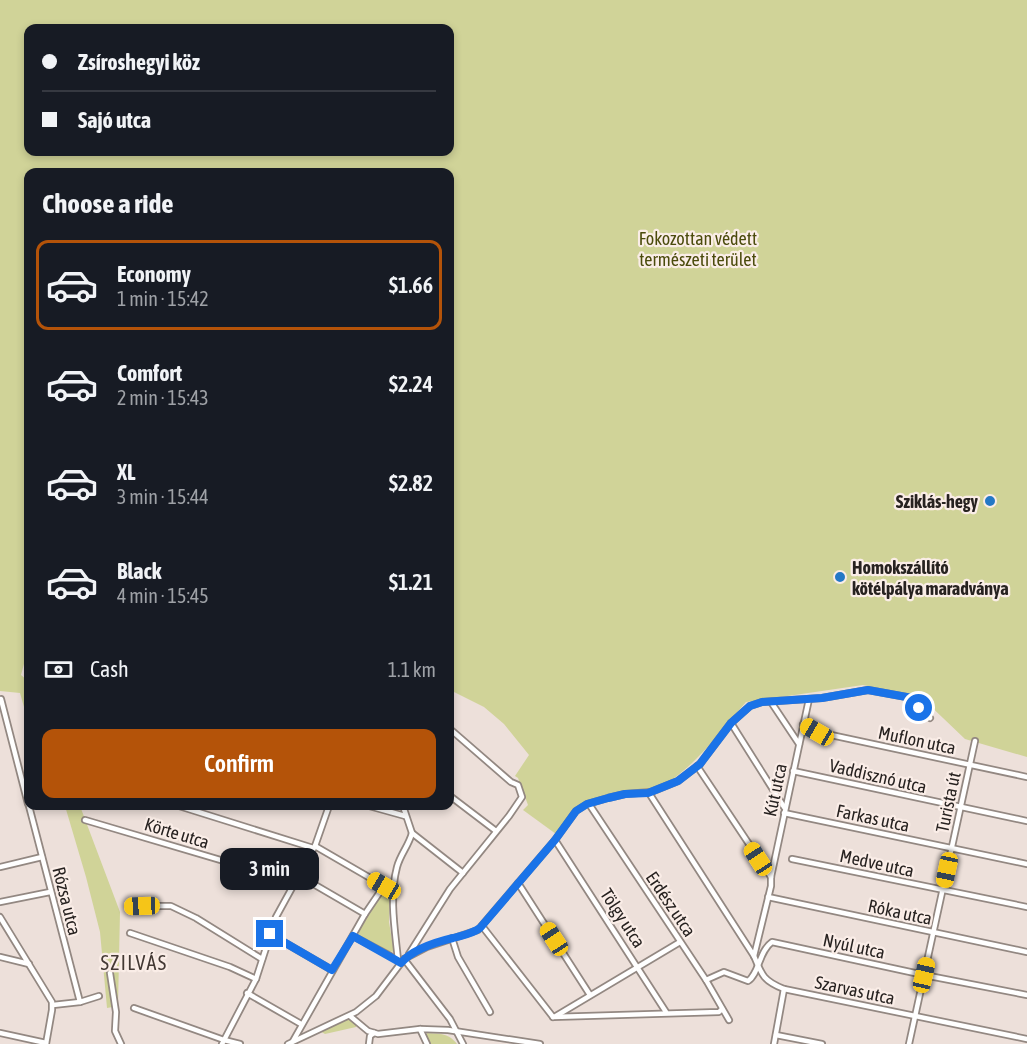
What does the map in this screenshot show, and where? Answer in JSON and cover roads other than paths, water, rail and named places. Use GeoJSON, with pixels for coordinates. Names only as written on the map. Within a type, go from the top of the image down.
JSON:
{"type":"FeatureCollection","features":[{"type":"Feature","properties":{"kind":"street"},"geometry":{"type":"LineString","coordinates":[[403,960],[427,947],[475,932],[555,840],[573,814],[589,804],[620,795],[648,793],[678,781],[697,766],[731,723],[750,706],[759,703],[815,699],[872,690],[912,698],[917,707],[930,718]]}},
{"type":"Feature","properties":{"kind":"street","name":"Rózsa utca"},"geometry":{"type":"LineString","coordinates":[[1,699],[24,786]]}},
{"type":"Feature","properties":{"kind":"street","name":"Kút utca"},"geometry":{"type":"LineString","coordinates":[[754,956],[772,881],[784,810],[809,699]]}},
{"type":"Feature","properties":{"kind":"street"},"geometry":{"type":"LineString","coordinates":[[771,702],[799,744]]}},
{"type":"Feature","properties":{"kind":"street"},"geometry":{"type":"LineString","coordinates":[[731,723],[784,810]]}},
{"type":"Feature","properties":{"kind":"street","name":"Muflon utca"},"geometry":{"type":"LineString","coordinates":[[803,724],[817,732],[1027,777]]}},
{"type":"Feature","properties":{"kind":"street"},"geometry":{"type":"LineString","coordinates":[[290,1043],[350,1016],[376,996],[450,889],[520,802],[522,798],[518,785],[511,782],[454,732]]}},
{"type":"Feature","properties":{"kind":"street","name":"Turista út"},"geometry":{"type":"LineString","coordinates":[[909,1044],[975,741]]}},
{"type":"Feature","properties":{"kind":"street"},"geometry":{"type":"LineString","coordinates":[[697,766],[771,877]]}},
{"type":"Feature","properties":{"kind":"street","name":"Vaddisznó utca"},"geometry":{"type":"LineString","coordinates":[[793,771],[1027,821]]}},
{"type":"Feature","properties":{"kind":"street"},"geometry":{"type":"LineString","coordinates":[[648,793],[754,956],[764,979],[784,989],[774,1044]]}},
{"type":"Feature","properties":{"kind":"street"},"geometry":{"type":"LineString","coordinates":[[454,799],[496,831]]}},
{"type":"Feature","properties":{"kind":"street","name":"Erdész utca"},"geometry":{"type":"LineString","coordinates":[[589,804],[706,980],[729,1020]]}},
{"type":"Feature","properties":{"kind":"street","name":"Rózsa utca"},"geometry":{"type":"LineString","coordinates":[[30,810],[80,1002]]}},
{"type":"Feature","properties":{"kind":"street"},"geometry":{"type":"LineString","coordinates":[[192,810],[314,847],[393,890]]}},
{"type":"Feature","properties":{"kind":"street"},"geometry":{"type":"LineString","coordinates":[[223,1042],[256,979],[270,934],[314,847],[328,810]]}},
{"type":"Feature","properties":{"kind":"street"},"geometry":{"type":"LineString","coordinates":[[383,810],[405,816]]}},
{"type":"Feature","properties":{"kind":"street"},"geometry":{"type":"LineString","coordinates":[[404,810],[412,832],[462,873]]}},
{"type":"Feature","properties":{"kind":"street","name":"Farkas utca"},"geometry":{"type":"LineString","coordinates":[[784,810],[1027,864]]}},
{"type":"Feature","properties":{"kind":"street","name":"Körte utca"},"geometry":{"type":"LineString","coordinates":[[85,820],[295,882]]}},
{"type":"Feature","properties":{"kind":"street"},"geometry":{"type":"LineString","coordinates":[[403,960],[393,914],[393,890],[397,866],[412,832]]}},
{"type":"Feature","properties":{"kind":"street","name":"Tölgy utca"},"geometry":{"type":"LineString","coordinates":[[555,840],[666,1012]]}},
{"type":"Feature","properties":{"kind":"street"},"geometry":{"type":"LineString","coordinates":[[0,867],[42,857]]}},
{"type":"Feature","properties":{"kind":"street","name":"Medve utca"},"geometry":{"type":"LineString","coordinates":[[792,859],[1027,908]]}},
{"type":"Feature","properties":{"kind":"street"},"geometry":{"type":"LineString","coordinates":[[298,875],[365,914]]}},
{"type":"Feature","properties":{"kind":"street"},"geometry":{"type":"LineString","coordinates":[[518,883],[590,995]]}},
{"type":"Feature","properties":{"kind":"street"},"geometry":{"type":"LineString","coordinates":[[290,1043],[365,914],[384,886]]}},
{"type":"Feature","properties":{"kind":"street"},"geometry":{"type":"LineString","coordinates":[[0,902],[50,892]]}},
{"type":"Feature","properties":{"kind":"street","name":"Róka utca"},"geometry":{"type":"LineString","coordinates":[[768,897],[1027,952]]}},
{"type":"Feature","properties":{"kind":"street"},"geometry":{"type":"LineString","coordinates":[[129,906],[171,906],[196,918],[262,959]]}},
{"type":"Feature","properties":{"kind":"street"},"geometry":{"type":"LineString","coordinates":[[0,917],[53,1005],[46,1044],[0,1033]]}},
{"type":"Feature","properties":{"kind":"street"},"geometry":{"type":"LineString","coordinates":[[482,926],[553,1017]]}},
{"type":"Feature","properties":{"kind":"street"},"geometry":{"type":"LineString","coordinates":[[130,933],[230,967],[256,979]]}},
{"type":"Feature","properties":{"kind":"street"},"geometry":{"type":"LineString","coordinates":[[270,934],[332,970]]}},
{"type":"Feature","properties":{"kind":"street"},"geometry":{"type":"LineString","coordinates":[[353,936],[403,960],[450,1019],[463,1044]]}},
{"type":"Feature","properties":{"kind":"street"},"geometry":{"type":"LineString","coordinates":[[452,938],[458,957],[490,1012]]}},
{"type":"Feature","properties":{"kind":"street"},"geometry":{"type":"LineString","coordinates":[[553,1017],[680,942]]}},
{"type":"Feature","properties":{"kind":"street","name":"Nyúl utca"},"geometry":{"type":"LineString","coordinates":[[757,964],[768,944],[772,942],[1027,995]]}},
{"type":"Feature","properties":{"kind":"street"},"geometry":{"type":"LineString","coordinates":[[0,957],[30,965]]}},
{"type":"Feature","properties":{"kind":"street"},"geometry":{"type":"LineString","coordinates":[[706,980],[724,972],[748,981],[753,977],[757,964]]}},
{"type":"Feature","properties":{"kind":"street"},"geometry":{"type":"LineString","coordinates":[[110,974],[116,1012],[115,1031],[121,1044]]}},
{"type":"Feature","properties":{"kind":"street","name":"Szarvas utca"},"geometry":{"type":"LineString","coordinates":[[784,989],[1027,1039]]}},
{"type":"Feature","properties":{"kind":"street"},"geometry":{"type":"LineString","coordinates":[[247,993],[302,1024]]}},
{"type":"Feature","properties":{"kind":"street"},"geometry":{"type":"LineString","coordinates":[[53,1005],[80,1002],[99,996]]}},
{"type":"Feature","properties":{"kind":"street"},"geometry":{"type":"LineString","coordinates":[[134,1008],[223,1042],[240,1044]]}},
{"type":"Feature","properties":{"kind":"street"},"geometry":{"type":"LineString","coordinates":[[553,1017],[719,1011],[722,1009]]}},
{"type":"Feature","properties":{"kind":"street"},"geometry":{"type":"LineString","coordinates":[[350,1016],[372,1033],[420,1029],[455,1031],[540,1044]]}},
{"type":"Feature","properties":{"kind":"street"},"geometry":{"type":"LineString","coordinates":[[420,1029],[426,1044]]}},
{"type":"Feature","properties":{"kind":"street"},"geometry":{"type":"LineString","coordinates":[[369,1044],[372,1033]]}},
{"type":"Feature","properties":{"kind":"street"},"geometry":{"type":"LineString","coordinates":[[776,1035],[822,1044]]}},
{"type":"Feature","properties":{"kind":"place","name":"Sziklás-hegy"},"geometry":{"type":"Point","coordinates":[990,501]}},
{"type":"Feature","properties":{"kind":"place","name":"Homokszállító kötélpálya maradványa"},"geometry":{"type":"Point","coordinates":[840,577]}},
{"type":"Feature","properties":{"kind":"district","name":"SZILVÁS"},"geometry":{"type":"Point","coordinates":[134,962]}},
{"type":"Feature","properties":{"kind":"park label","name":"Fokozottan védett természeti terület"},"geometry":{"type":"Point","coordinates":[698,248]}}]}
